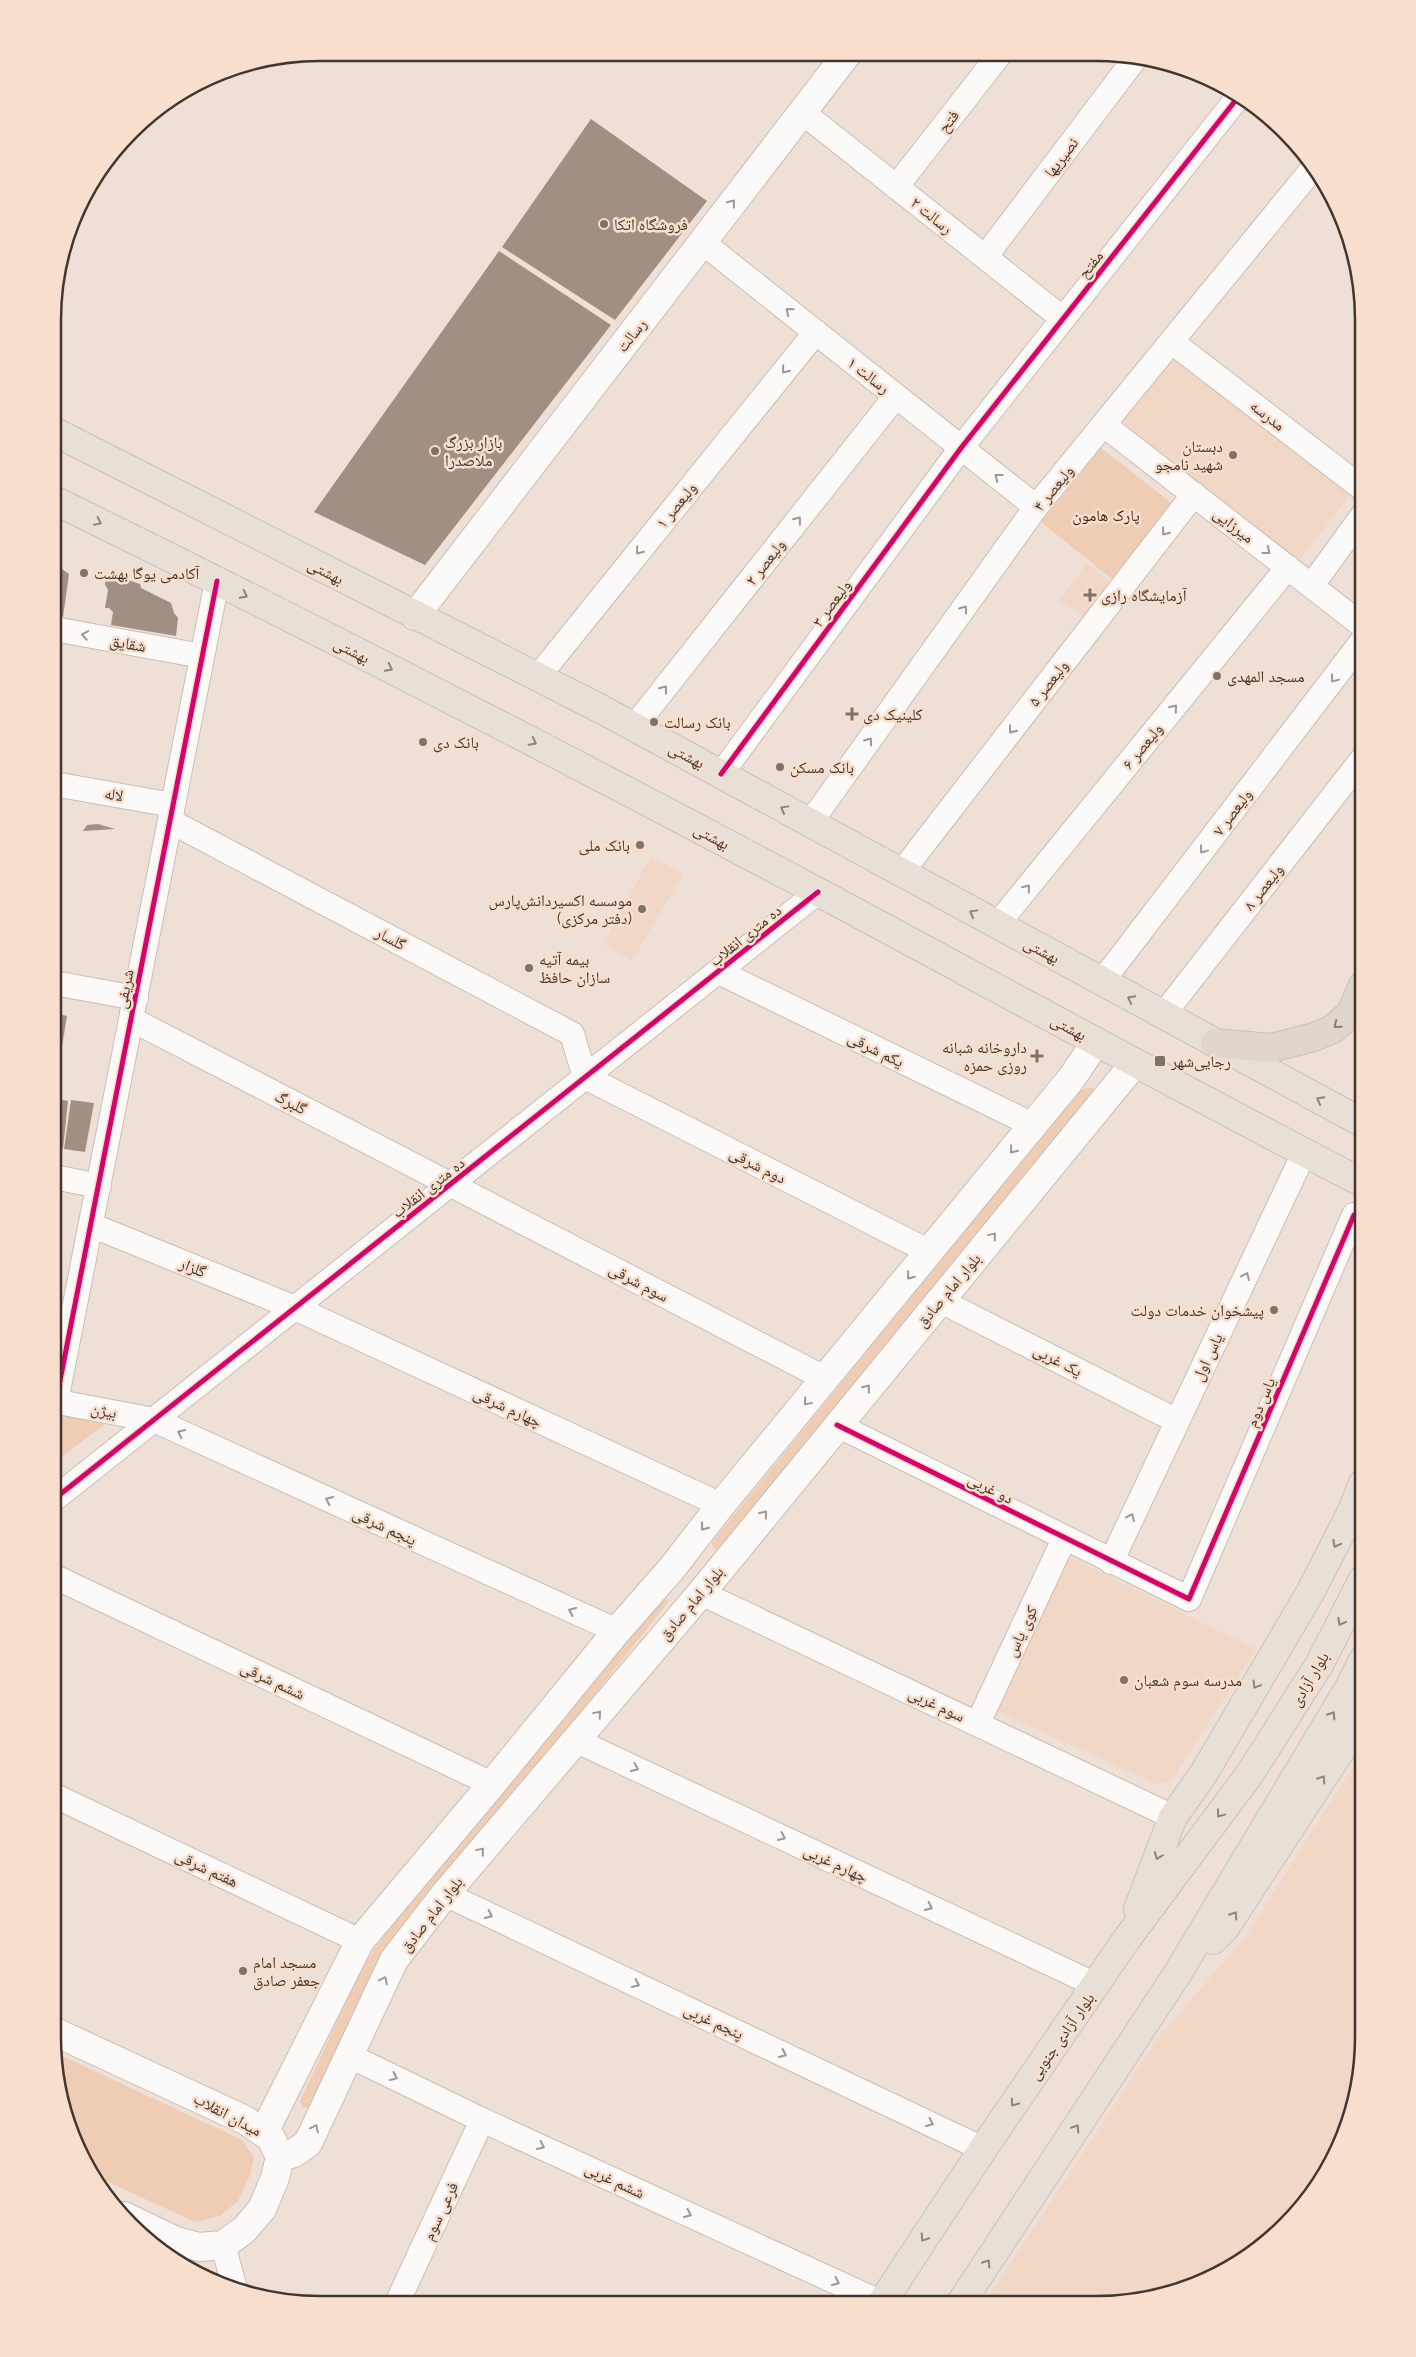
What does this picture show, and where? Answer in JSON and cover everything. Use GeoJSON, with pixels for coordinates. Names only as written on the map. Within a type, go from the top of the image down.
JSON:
{"type":"FeatureCollection","features":[{"type":"Feature","properties":{"kind":"highway"},"geometry":{"type":"LineString","coordinates":[[1214,1043],[1271,1048],[1314,1037],[1333,1029],[1351,1013],[1355,1004]]}},
{"type":"Feature","properties":{"kind":"main road","name":"رسالت"},"geometry":{"type":"LineString","coordinates":[[415,616],[841,61]]}},
{"type":"Feature","properties":{"kind":"main road","name":"بهشتی"},"geometry":{"type":"LineString","coordinates":[[61,435],[634,727],[996,926],[1355,1119]]}},
{"type":"Feature","properties":{"kind":"main road","name":"بهشتى"},"geometry":{"type":"LineString","coordinates":[[61,503],[501,725],[818,892],[1134,1064],[1355,1179]]}},
{"type":"Feature","properties":{"kind":"main road"},"geometry":{"type":"LineString","coordinates":[[264,2132],[360,1941],[617,1631],[673,1567],[721,1505],[826,1380],[1071,1079],[1096,1042]]}},
{"type":"Feature","properties":{"kind":"main road","name":"بلوار امام صادق"},"geometry":{"type":"LineString","coordinates":[[280,2157],[294,2153],[308,2143],[394,1960],[445,1894],[701,1593],[1134,1064]]}},
{"type":"Feature","properties":{"kind":"main road"},"geometry":{"type":"LineString","coordinates":[[1071,1079],[1084,1074],[1096,1078],[1106,1087],[1108,1098]]}},
{"type":"Feature","properties":{"kind":"main road"},"geometry":{"type":"LineString","coordinates":[[1126,1940],[1174,1817],[1204,1773],[1302,1607],[1355,1505]]}},
{"type":"Feature","properties":{"kind":"main road"},"geometry":{"type":"LineString","coordinates":[[673,1567],[701,1593]]}},
{"type":"Feature","properties":{"kind":"main road","name":"بلوار آزادی"},"geometry":{"type":"LineString","coordinates":[[1249,1775],[1319,1665],[1355,1595]]}},
{"type":"Feature","properties":{"kind":"main road"},"geometry":{"type":"LineString","coordinates":[[965,2296],[1176,1976],[1355,1676]]}},
{"type":"Feature","properties":{"kind":"main road"},"geometry":{"type":"LineString","coordinates":[[1176,1976],[1225,1928],[1355,1728]]}},
{"type":"Feature","properties":{"kind":"main road","name":"بلوار آزادی جنوبی"},"geometry":{"type":"LineString","coordinates":[[887,2296],[983,2148],[1126,1940],[1249,1775]]}},
{"type":"Feature","properties":{"kind":"main road","name":"میدان انقلاب"},"geometry":{"type":"LineString","coordinates":[[61,2035],[245,2120],[271,2138],[280,2157]]}},
{"type":"Feature","properties":{"kind":"main road"},"geometry":{"type":"LineString","coordinates":[[141,2224],[176,2241],[198,2247],[224,2245],[244,2230],[262,2208],[275,2178],[280,2157]]}},
{"type":"Feature","properties":{"kind":"street","name":"فتح"},"geometry":{"type":"LineString","coordinates":[[896,187],[995,61]]}},
{"type":"Feature","properties":{"kind":"street","name":"نصیریها"},"geometry":{"type":"LineString","coordinates":[[985,257],[1132,63]]}},
{"type":"Feature","properties":{"kind":"street","name":"مفتح"},"geometry":{"type":"LineString","coordinates":[[961,448],[1234,102]]}},
{"type":"Feature","properties":{"kind":"street","name":"رسالت ۲"},"geometry":{"type":"LineString","coordinates":[[802,112],[1062,318]]}},
{"type":"Feature","properties":{"kind":"street","name":"ولیعصر ۴"},"geometry":{"type":"LineString","coordinates":[[810,823],[1036,507],[1309,173]]}},
{"type":"Feature","properties":{"kind":"street","name":"رسالت ۱"},"geometry":{"type":"LineString","coordinates":[[702,242],[1036,507]]}},
{"type":"Feature","properties":{"kind":"street","name":"ولیعصر ۱"},"geometry":{"type":"LineString","coordinates":[[536,678],[816,332]]}},
{"type":"Feature","properties":{"kind":"street","name":"مدرسه"},"geometry":{"type":"LineString","coordinates":[[1172,342],[1355,482]]}},
{"type":"Feature","properties":{"kind":"street","name":"ولیعصر ۲"},"geometry":{"type":"LineString","coordinates":[[634,727],[896,396]]}},
{"type":"Feature","properties":{"kind":"street","name":"میرزایی"},"geometry":{"type":"LineString","coordinates":[[1104,425],[1355,620]]}},
{"type":"Feature","properties":{"kind":"street","name":"ولیعصر ۳"},"geometry":{"type":"LineString","coordinates":[[721,774],[961,448]]}},
{"type":"Feature","properties":{"kind":"street","name":"ولیعصر ۵"},"geometry":{"type":"LineString","coordinates":[[901,873],[1194,494]]}},
{"type":"Feature","properties":{"kind":"street"},"geometry":{"type":"LineString","coordinates":[[1312,585],[1355,526]]}},
{"type":"Feature","properties":{"kind":"street","name":"ولیعصر ۶"},"geometry":{"type":"LineString","coordinates":[[996,926],[1288,567]]}},
{"type":"Feature","properties":{"kind":"street","name":"شریفی"},"geometry":{"type":"LineString","coordinates":[[61,1372],[217,581]]}},
{"type":"Feature","properties":{"kind":"street","name":"شقایق"},"geometry":{"type":"LineString","coordinates":[[61,630],[202,656]]}},
{"type":"Feature","properties":{"kind":"street","name":"ولیعصر ۷"},"geometry":{"type":"LineString","coordinates":[[1101,983],[1355,650]]}},
{"type":"Feature","properties":{"kind":"street","name":"ولیعصر ۸"},"geometry":{"type":"LineString","coordinates":[[1162,1016],[1355,768]]}},
{"type":"Feature","properties":{"kind":"street","name":"لاله"},"geometry":{"type":"LineString","coordinates":[[61,786],[172,813]]}},
{"type":"Feature","properties":{"kind":"street","name":"گلسار"},"geometry":{"type":"LineString","coordinates":[[172,813],[572,1034],[586,1078]]}},
{"type":"Feature","properties":{"kind":"street","name":"ده متری انقلاب"},"geometry":{"type":"LineString","coordinates":[[61,1494],[818,892]]}},
{"type":"Feature","properties":{"kind":"street","name":"یکم شرقی"},"geometry":{"type":"LineString","coordinates":[[719,972],[1033,1125]]}},
{"type":"Feature","properties":{"kind":"street","name":"گلبرگ"},"geometry":{"type":"LineString","coordinates":[[61,985],[133,1008],[452,1184]]}},
{"type":"Feature","properties":{"kind":"street","name":"دوم شرقی"},"geometry":{"type":"LineString","coordinates":[[586,1078],[930,1252]]}},
{"type":"Feature","properties":{"kind":"street","name":"یاس اول"},"geometry":{"type":"LineString","coordinates":[[1110,1562],[1304,1152]]}},
{"type":"Feature","properties":{"kind":"street"},"geometry":{"type":"LineString","coordinates":[[61,1179],[98,1186]]}},
{"type":"Feature","properties":{"kind":"street","name":"سوم شرقی"},"geometry":{"type":"LineString","coordinates":[[452,1184],[826,1380]]}},
{"type":"Feature","properties":{"kind":"street","name":"یاس دوم"},"geometry":{"type":"LineString","coordinates":[[1189,1599],[1354,1215]]}},
{"type":"Feature","properties":{"kind":"street","name":"گلزار"},"geometry":{"type":"LineString","coordinates":[[91,1225],[295,1308]]}},
{"type":"Feature","properties":{"kind":"street","name":"یک غربی"},"geometry":{"type":"LineString","coordinates":[[939,1300],[1177,1421]]}},
{"type":"Feature","properties":{"kind":"street","name":"چهارم شرقی"},"geometry":{"type":"LineString","coordinates":[[295,1308],[721,1505]]}},
{"type":"Feature","properties":{"kind":"street","name":"بیژن"},"geometry":{"type":"LineString","coordinates":[[61,1402],[154,1420]]}},
{"type":"Feature","properties":{"kind":"street","name":"پنجم شرقی"},"geometry":{"type":"LineString","coordinates":[[154,1420],[617,1631]]}},
{"type":"Feature","properties":{"kind":"street","name":"دو غربی"},"geometry":{"type":"LineString","coordinates":[[837,1425],[1110,1562],[1189,1599]]}},
{"type":"Feature","properties":{"kind":"street","name":"کوی یاس"},"geometry":{"type":"LineString","coordinates":[[978,1723],[1064,1539]]}},
{"type":"Feature","properties":{"kind":"street","name":"ششم شرقی"},"geometry":{"type":"LineString","coordinates":[[61,1580],[492,1784]]}},
{"type":"Feature","properties":{"kind":"street","name":"سوم غربی"},"geometry":{"type":"LineString","coordinates":[[701,1593],[1174,1817]]}},
{"type":"Feature","properties":{"kind":"street","name":"چهارم غربی"},"geometry":{"type":"LineString","coordinates":[[575,1740],[1096,1985]]}},
{"type":"Feature","properties":{"kind":"street","name":"هفتم شرقی"},"geometry":{"type":"LineString","coordinates":[[61,1798],[360,1941]]}},
{"type":"Feature","properties":{"kind":"street","name":"پنجم غربی"},"geometry":{"type":"LineString","coordinates":[[445,1894],[983,2148]]}},
{"type":"Feature","properties":{"kind":"street","name":"ششم غربی"},"geometry":{"type":"LineString","coordinates":[[350,2056],[482,2120],[867,2296]]}},
{"type":"Feature","properties":{"kind":"street","name":"فرعی سوم"},"geometry":{"type":"LineString","coordinates":[[406,2296],[482,2120]]}},
{"type":"Feature","properties":{"kind":"street"},"geometry":{"type":"LineString","coordinates":[[224,2245],[233,2280]]}},
{"type":"Feature","properties":{"kind":"shaded area","name":"دبستان شهید نامجو"},"geometry":{"type":"Polygon","coordinates":[[[1168,349],[1351,493],[1298,563],[1116,417],[1168,349]]]}},
{"type":"Feature","properties":{"kind":"shaded area","name":"آزمایشگاه رازی"},"geometry":{"type":"Polygon","coordinates":[[[1087,564],[1120,590],[1095,622],[1059,600],[1087,564]]]}},
{"type":"Feature","properties":{"kind":"shaded area","name":"موسسه اکسیردانش‌پارس (دفتر مرکزی)"},"geometry":{"type":"Polygon","coordinates":[[[651,856],[683,874],[632,961],[603,944],[651,856]]]}},
{"type":"Feature","properties":{"kind":"shaded area","name":"مدرسه سوم شعبان"},"geometry":{"type":"Polygon","coordinates":[[[1069,1557],[1256,1649],[1172,1780],[1156,1784],[997,1711],[1069,1557]]]}},
{"type":"Feature","properties":{"kind":"shaded area"},"geometry":{"type":"Polygon","coordinates":[[[1355,1764],[1355,2037],[1353,2071],[1346,2104],[1335,2136],[1311,2181],[1291,2208],[1254,2242],[1210,2269],[1179,2282],[1130,2294],[1096,2296],[989,2296],[1159,2037],[1246,1936],[1355,1764]]]}},
{"type":"Feature","properties":{"kind":"green space","name":"پارک هامون"},"geometry":{"type":"Polygon","coordinates":[[[1101,448],[1174,505],[1112,579],[1041,522],[1101,448]]]}},
{"type":"Feature","properties":{"kind":"green space"},"geometry":{"type":"Polygon","coordinates":[[[1093,1088],[1094,1095],[719,1550],[712,1546],[712,1542],[1079,1090],[1093,1088]]]}},
{"type":"Feature","properties":{"kind":"green space"},"geometry":{"type":"Polygon","coordinates":[[[61,1410],[110,1420],[61,1457],[61,1410]]]}},
{"type":"Feature","properties":{"kind":"green space"},"geometry":{"type":"Polygon","coordinates":[[[662,1597],[669,1601],[493,1822],[314,2102],[309,2108],[302,2107],[300,2101],[357,1979],[371,1954],[389,1929],[662,1597]]]}},
{"type":"Feature","properties":{"kind":"green space"},"geometry":{"type":"Polygon","coordinates":[[[62,2056],[242,2140],[254,2157],[250,2175],[238,2201],[220,2216],[195,2222],[105,2180],[88,2151],[75,2120],[66,2088],[62,2056]]]}},
{"type":"Feature","properties":{"kind":"building","name":"فروشگاه اتکا"},"geometry":{"type":"Polygon","coordinates":[[[591,119],[707,201],[615,320],[502,247],[591,119]]]}},
{"type":"Feature","properties":{"kind":"building","name":"بازار بزرگ ملاصدرا"},"geometry":{"type":"Polygon","coordinates":[[[499,251],[611,325],[425,565],[314,512],[499,251]]]}},
{"type":"Feature","properties":{"kind":"building"},"geometry":{"type":"Polygon","coordinates":[[[61,568],[69,574],[63,617],[61,617],[61,568]]]}},
{"type":"Feature","properties":{"kind":"building"},"geometry":{"type":"Polygon","coordinates":[[[111,572],[119,573],[122,578],[140,584],[141,588],[171,603],[174,613],[178,618],[176,636],[111,625],[113,612],[109,608],[105,608],[108,590],[105,584],[106,577],[111,572]]]}},
{"type":"Feature","properties":{"kind":"building"},"geometry":{"type":"Polygon","coordinates":[[[98,824],[115,829],[83,831],[87,825],[98,824]]]}},
{"type":"Feature","properties":{"kind":"building"},"geometry":{"type":"Polygon","coordinates":[[[61,1015],[67,1016],[61,1053],[61,1015]]]}},
{"type":"Feature","properties":{"kind":"building"},"geometry":{"type":"Polygon","coordinates":[[[61,1100],[68,1101],[63,1149],[61,1149],[61,1100]]]}},
{"type":"Feature","properties":{"kind":"building"},"geometry":{"type":"Polygon","coordinates":[[[71,1100],[94,1103],[85,1152],[64,1149],[71,1100]]]}},
{"type":"Feature","properties":{"kind":"cycle path"},"geometry":{"type":"LineString","coordinates":[[721,774],[961,448],[1234,102]]}},
{"type":"Feature","properties":{"kind":"cycle path"},"geometry":{"type":"LineString","coordinates":[[61,1376],[217,581]]}},
{"type":"Feature","properties":{"kind":"cycle path"},"geometry":{"type":"LineString","coordinates":[[61,1494],[818,892]]}},
{"type":"Feature","properties":{"kind":"cycle path"},"geometry":{"type":"LineString","coordinates":[[837,1425],[1189,1599],[1354,1215]]}},
{"type":"Feature","properties":{"kind":"place","name":"فروشگاه اتکا"},"geometry":{"type":"Point","coordinates":[604,224]}},
{"type":"Feature","properties":{"kind":"place","name":"بازار بزرگ ملاصدرا"},"geometry":{"type":"Point","coordinates":[435,451]}},
{"type":"Feature","properties":{"kind":"place","name":"دبستان شهید نامجو"},"geometry":{"type":"Point","coordinates":[1233,455]}},
{"type":"Feature","properties":{"kind":"place","name":"آکادمی یوگا بهشت"},"geometry":{"type":"Point","coordinates":[84,573]}},
{"type":"Feature","properties":{"kind":"place","name":"آزمایشگاه رازی"},"geometry":{"type":"Point","coordinates":[1090,595]}},
{"type":"Feature","properties":{"kind":"place","name":"مسجد المهدی"},"geometry":{"type":"Point","coordinates":[1217,676]}},
{"type":"Feature","properties":{"kind":"place","name":"کلینیک دی"},"geometry":{"type":"Point","coordinates":[852,714]}},
{"type":"Feature","properties":{"kind":"place","name":"بانک رسالت"},"geometry":{"type":"Point","coordinates":[654,722]}},
{"type":"Feature","properties":{"kind":"place","name":"بانک دی"},"geometry":{"type":"Point","coordinates":[423,742]}},
{"type":"Feature","properties":{"kind":"place","name":"بانک مسکن"},"geometry":{"type":"Point","coordinates":[780,767]}},
{"type":"Feature","properties":{"kind":"place","name":"بانک ملی"},"geometry":{"type":"Point","coordinates":[640,845]}},
{"type":"Feature","properties":{"kind":"place","name":"موسسه اکسیردانش‌پارس (دفتر مرکزی)"},"geometry":{"type":"Point","coordinates":[642,909]}},
{"type":"Feature","properties":{"kind":"place","name":"بیمه آتیه سازان حافظ"},"geometry":{"type":"Point","coordinates":[529,968]}},
{"type":"Feature","properties":{"kind":"place","name":"داروخانه شبانه روزی حمزه"},"geometry":{"type":"Point","coordinates":[1037,1056]}},
{"type":"Feature","properties":{"kind":"place","name":"رجایی‌شهر"},"geometry":{"type":"Point","coordinates":[1160,1061]}},
{"type":"Feature","properties":{"kind":"place","name":"پیشخوان خدمات دولت"},"geometry":{"type":"Point","coordinates":[1274,1310]}},
{"type":"Feature","properties":{"kind":"place","name":"مدرسه سوم شعبان"},"geometry":{"type":"Point","coordinates":[1124,1680]}},
{"type":"Feature","properties":{"kind":"place","name":"مسجد امام جعفر صادق"},"geometry":{"type":"Point","coordinates":[243,1971]}}]}
